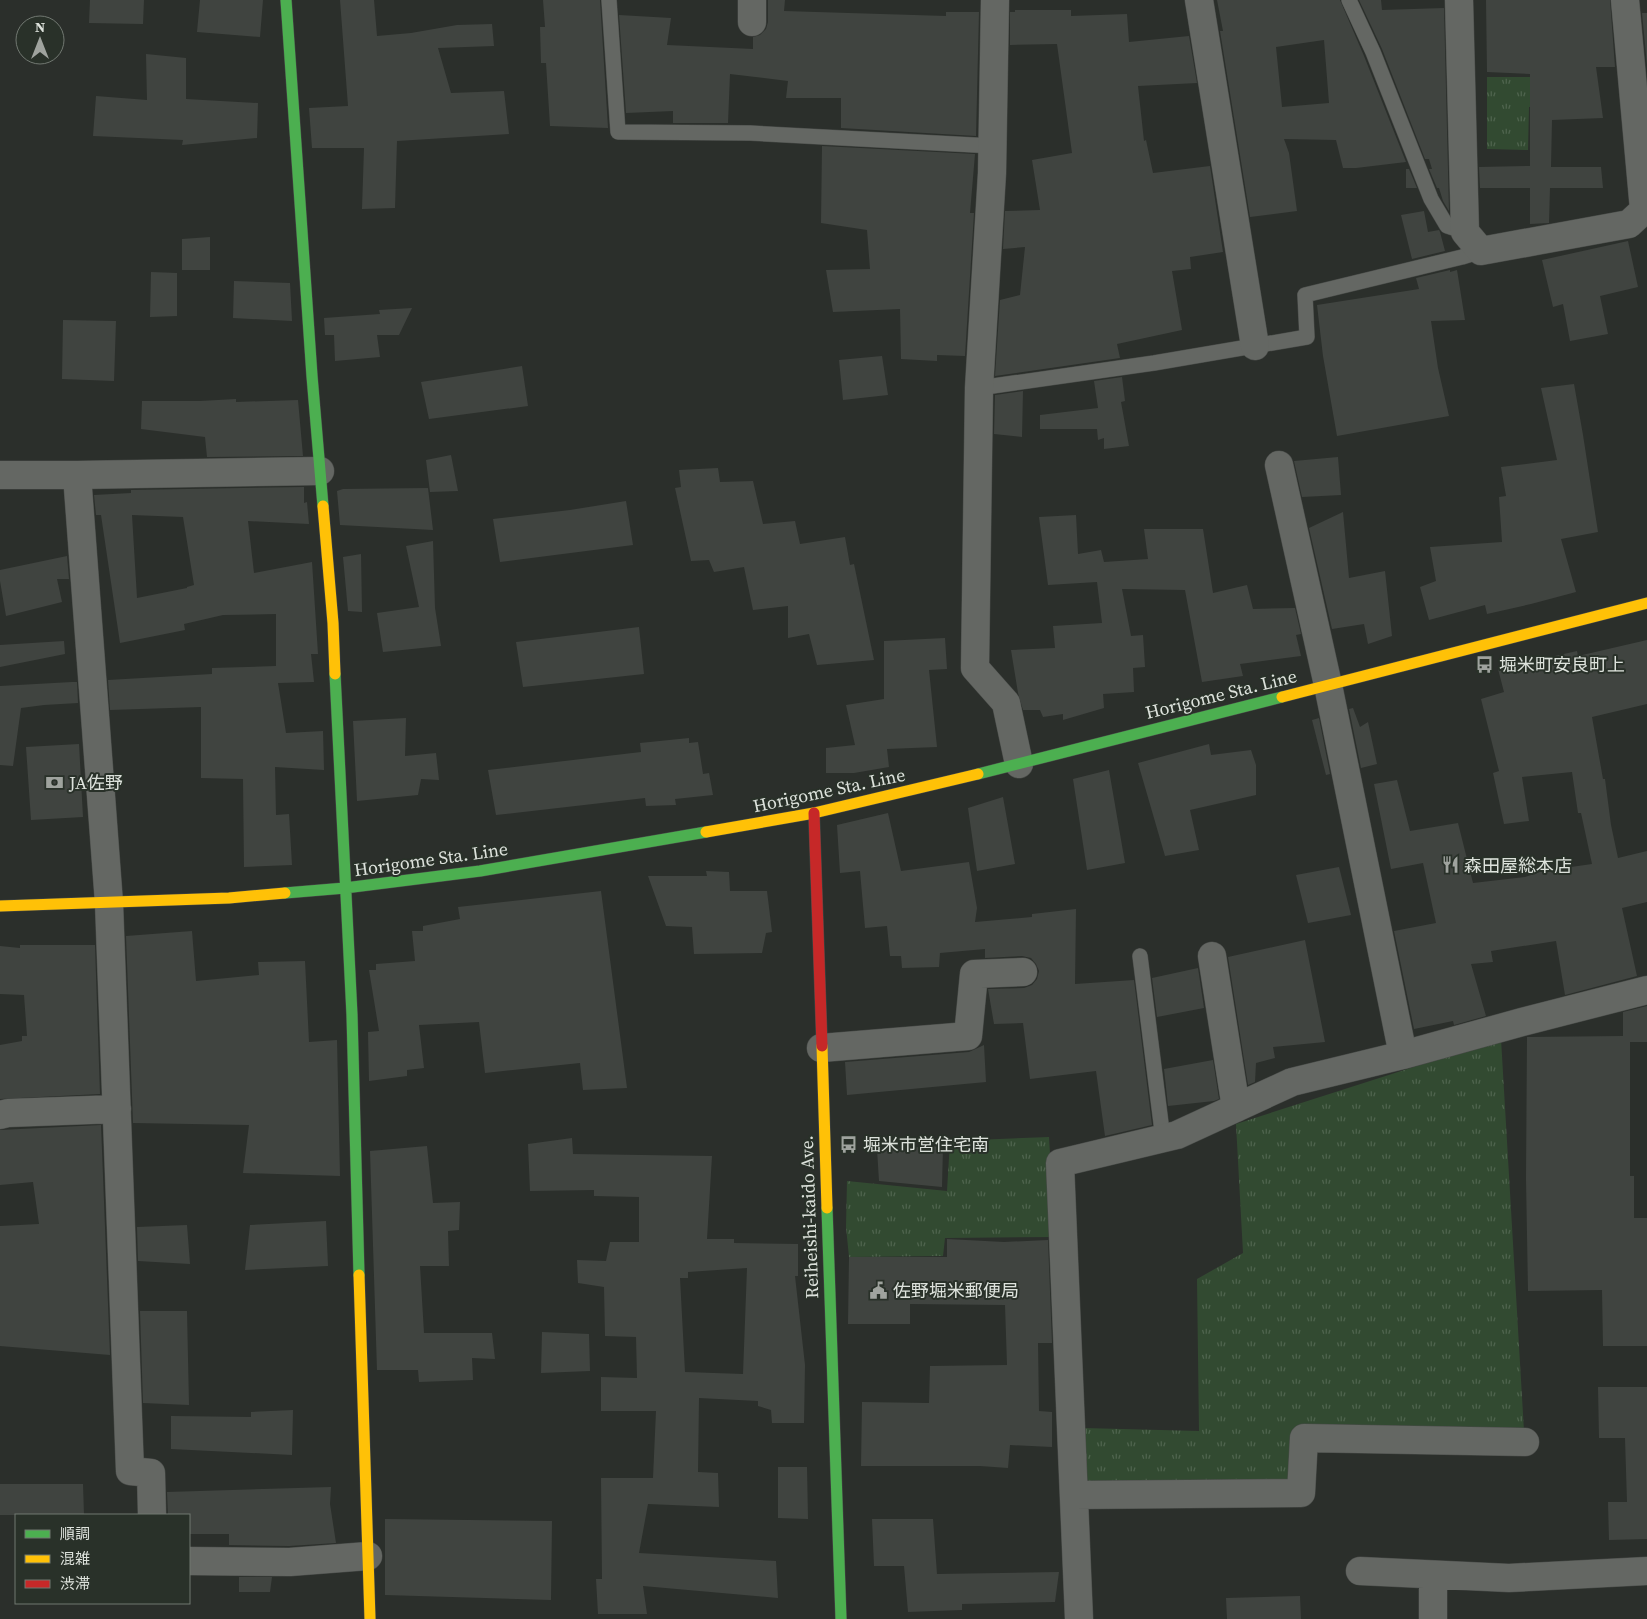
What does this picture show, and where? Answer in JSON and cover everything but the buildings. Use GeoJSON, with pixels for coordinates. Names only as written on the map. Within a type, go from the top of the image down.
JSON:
{"type":"FeatureCollection","features":[{"type":"Feature","properties":{"kind":"street"},"geometry":{"type":"LineString","coordinates":[[286,0],[332,623],[352,1015],[370,1619]]}},
{"type":"Feature","properties":{"kind":"street"},"geometry":{"type":"LineString","coordinates":[[995,0],[993,146],[979,388],[975,668],[1006,703],[1020,764]]}},
{"type":"Feature","properties":{"kind":"street"},"geometry":{"type":"LineString","coordinates":[[1198,0],[1255,346]]}},
{"type":"Feature","properties":{"kind":"street"},"geometry":{"type":"LineString","coordinates":[[1459,0],[1473,241],[1642,220],[1625,0]]}},
{"type":"Feature","properties":{"kind":"street"},"geometry":{"type":"LineString","coordinates":[[1279,465],[1328,685],[1403,1055]]}},
{"type":"Feature","properties":{"kind":"street"},"geometry":{"type":"LineString","coordinates":[[0,475],[320,471]]}},
{"type":"Feature","properties":{"kind":"street"},"geometry":{"type":"LineString","coordinates":[[76,475],[109,903],[130,1471],[151,1473],[152,1514]]}},
{"type":"Feature","properties":{"kind":"street","name":"Horigome Sta. Line"},"geometry":{"type":"LineString","coordinates":[[0,906],[229,898],[345,888],[480,871],[814,813],[1020,764],[1647,604]]}},
{"type":"Feature","properties":{"kind":"street","name":"Reiheishi-kaido Ave."},"geometry":{"type":"LineString","coordinates":[[814,813],[841,1619]]}},
{"type":"Feature","properties":{"kind":"street"},"geometry":{"type":"LineString","coordinates":[[1212,956],[1236,1108]]}},
{"type":"Feature","properties":{"kind":"street"},"geometry":{"type":"LineString","coordinates":[[821,1048],[968,1036],[974,974],[1023,972]]}},
{"type":"Feature","properties":{"kind":"street"},"geometry":{"type":"LineString","coordinates":[[1079,1619],[1060,1163],[1176,1135],[1292,1082],[1403,1055],[1647,990]]}},
{"type":"Feature","properties":{"kind":"street"},"geometry":{"type":"LineString","coordinates":[[0,1115],[117,1109]]}},
{"type":"Feature","properties":{"kind":"street"},"geometry":{"type":"LineString","coordinates":[[1075,1495],[1301,1493],[1304,1438],[1525,1442]]}},
{"type":"Feature","properties":{"kind":"street"},"geometry":{"type":"LineString","coordinates":[[190,1561],[290,1562],[368,1556]]}},
{"type":"Feature","properties":{"kind":"street"},"geometry":{"type":"LineString","coordinates":[[1360,1571],[1509,1578],[1647,1572]]}},
{"type":"Feature","properties":{"kind":"street"},"geometry":{"type":"LineString","coordinates":[[1432,1575],[1433,1619]]}},
{"type":"Feature","properties":{"kind":"lane"},"geometry":{"type":"LineString","coordinates":[[609,0],[618,132],[750,133],[993,146]]}},
{"type":"Feature","properties":{"kind":"lane"},"geometry":{"type":"LineString","coordinates":[[1349,0],[1373,52],[1431,199],[1447,226],[1473,241]]}},
{"type":"Feature","properties":{"kind":"lane"},"geometry":{"type":"LineString","coordinates":[[979,388],[1154,363],[1306,337],[1305,295],[1473,241]]}},
{"type":"Feature","properties":{"kind":"lane"},"geometry":{"type":"LineString","coordinates":[[1140,956],[1163,1139]]}},
{"type":"Feature","properties":{"kind":"green space"},"geometry":{"type":"Polygon","coordinates":[[[1487,77],[1549,77],[1552,105],[1529,107],[1528,150],[1487,149],[1487,77]]]}},
{"type":"Feature","properties":{"kind":"green space"},"geometry":{"type":"Polygon","coordinates":[[[1501,1039],[1524,1431],[1293,1431],[1293,1484],[1083,1488],[1083,1428],[1199,1431],[1197,1279],[1243,1253],[1236,1124],[1501,1039]]]}},
{"type":"Feature","properties":{"kind":"green space"},"geometry":{"type":"Polygon","coordinates":[[[1049,1137],[1055,1237],[945,1238],[943,1256],[849,1257],[846,1227],[847,1181],[947,1191],[950,1141],[1049,1137]]]}},
{"type":"Feature","properties":{"kind":"traffic: fast"},"geometry":{"type":"LineString","coordinates":[[286,0],[323,506]]}},
{"type":"Feature","properties":{"kind":"traffic: fast"},"geometry":{"type":"LineString","coordinates":[[335,674],[352,1015],[359,1275]]}},
{"type":"Feature","properties":{"kind":"traffic: fast"},"geometry":{"type":"LineString","coordinates":[[978,774],[1282,697]]}},
{"type":"Feature","properties":{"kind":"traffic: fast"},"geometry":{"type":"LineString","coordinates":[[285,893],[345,888],[480,871],[706,832]]}},
{"type":"Feature","properties":{"kind":"traffic: fast"},"geometry":{"type":"LineString","coordinates":[[827,1208],[841,1619]]}},
{"type":"Feature","properties":{"kind":"traffic: slow"},"geometry":{"type":"LineString","coordinates":[[323,506],[333,623],[335,674]]}},
{"type":"Feature","properties":{"kind":"traffic: slow"},"geometry":{"type":"LineString","coordinates":[[1282,697],[1647,603]]}},
{"type":"Feature","properties":{"kind":"traffic: slow"},"geometry":{"type":"LineString","coordinates":[[706,832],[814,813],[978,774]]}},
{"type":"Feature","properties":{"kind":"traffic: slow"},"geometry":{"type":"LineString","coordinates":[[0,906],[229,898],[285,893]]}},
{"type":"Feature","properties":{"kind":"traffic: slow"},"geometry":{"type":"LineString","coordinates":[[822,1046],[827,1208]]}},
{"type":"Feature","properties":{"kind":"traffic: slow"},"geometry":{"type":"LineString","coordinates":[[359,1275],[370,1619]]}},
{"type":"Feature","properties":{"kind":"traffic: jam"},"geometry":{"type":"LineString","coordinates":[[814,813],[822,1046]]}},
{"type":"Feature","properties":{"kind":"place","name":"堀米町安良町上"},"geometry":{"type":"Point","coordinates":[1485,664]}},
{"type":"Feature","properties":{"kind":"place","name":"JA佐野"},"geometry":{"type":"Point","coordinates":[55,782]}},
{"type":"Feature","properties":{"kind":"place","name":"森田屋総本店"},"geometry":{"type":"Point","coordinates":[1450,865]}},
{"type":"Feature","properties":{"kind":"place","name":"堀米市営住宅南"},"geometry":{"type":"Point","coordinates":[849,1144]}},
{"type":"Feature","properties":{"kind":"place","name":"佐野堀米郵便局"},"geometry":{"type":"Point","coordinates":[879,1290]}}]}
